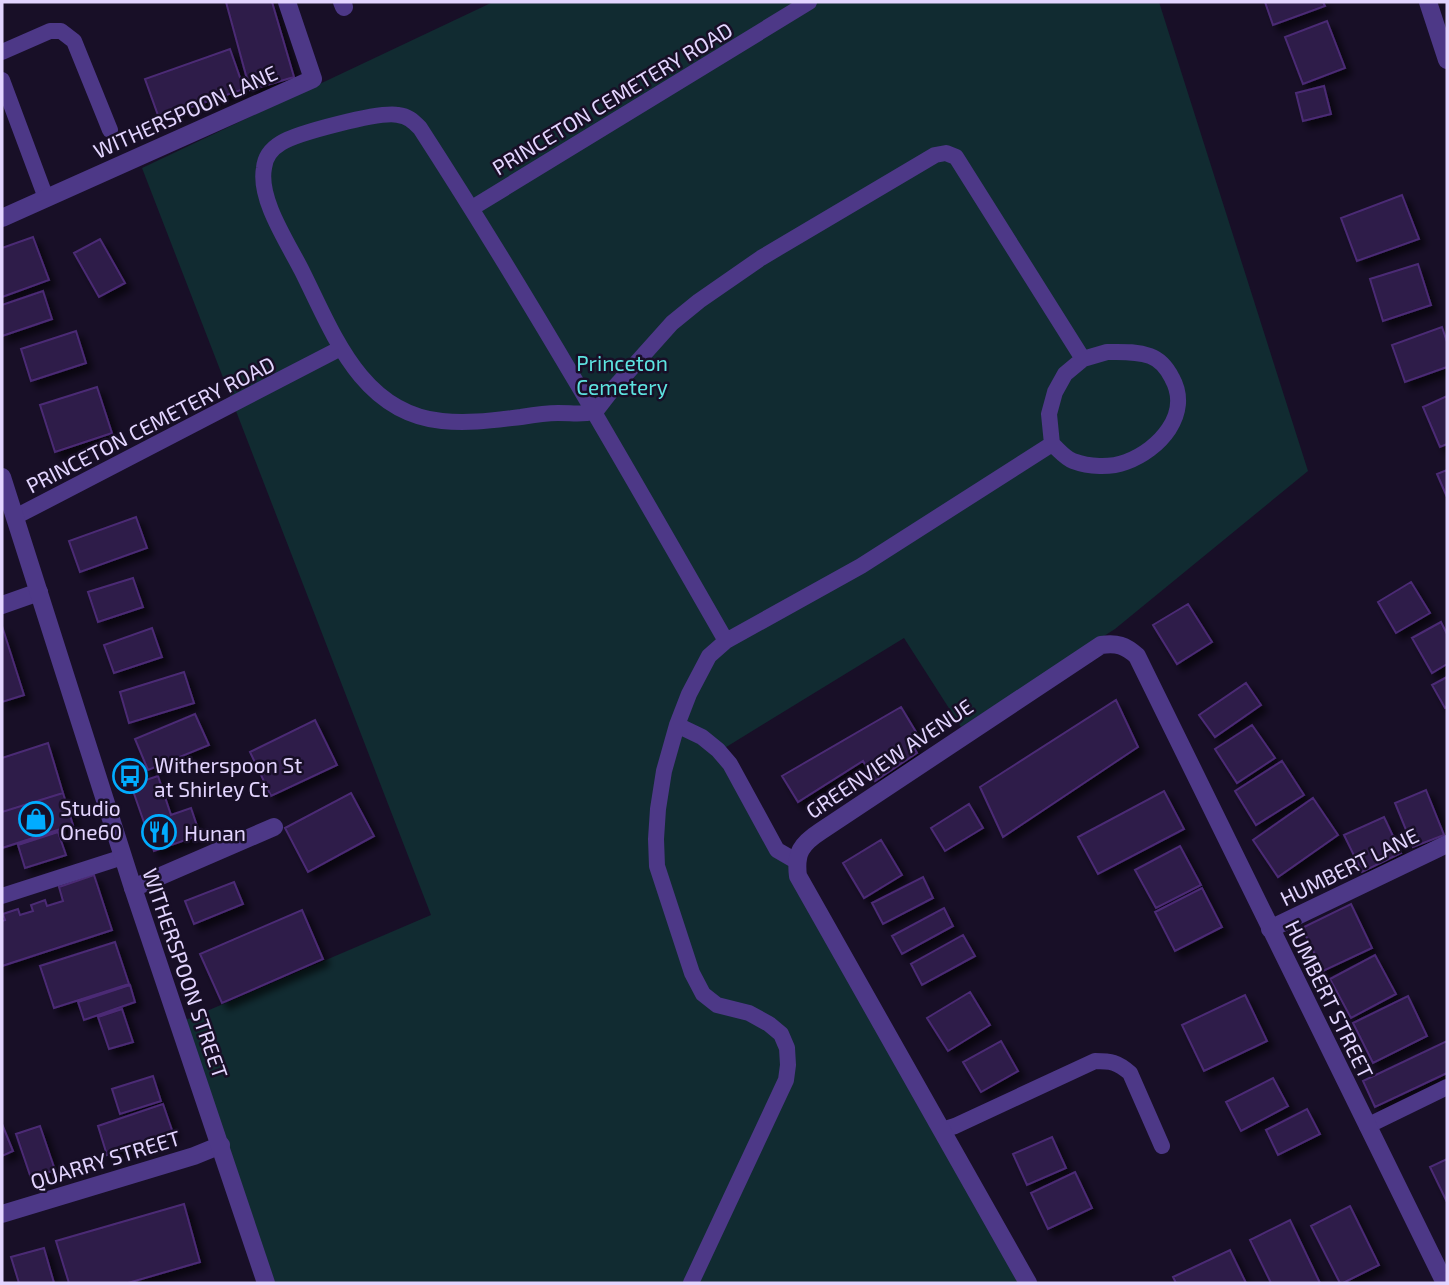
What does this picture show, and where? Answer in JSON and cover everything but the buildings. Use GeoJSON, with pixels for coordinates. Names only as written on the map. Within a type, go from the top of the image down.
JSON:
{"type":"FeatureCollection","features":[{"type":"Feature","properties":{"kind":"street","name":"WITHERSPOON LANE"},"geometry":{"type":"LineString","coordinates":[[2,218],[313,79],[287,2]]}},
{"type":"Feature","properties":{"kind":"street"},"geometry":{"type":"LineString","coordinates":[[1428,2],[1447,60]]}},
{"type":"Feature","properties":{"kind":"street","name":"WITHERSPOON STREET"},"geometry":{"type":"LineString","coordinates":[[2,477],[133,888],[266,1283]]}},
{"type":"Feature","properties":{"kind":"street"},"geometry":{"type":"LineString","coordinates":[[2,605],[39,592]]}},
{"type":"Feature","properties":{"kind":"street","name":"GREENVIEW AVENUE"},"geometry":{"type":"LineString","coordinates":[[796,861],[802,846],[810,839],[1101,645],[1114,643],[1126,647],[1137,656],[1176,736]]}},
{"type":"Feature","properties":{"kind":"street","name":"HUMBERT STREET"},"geometry":{"type":"LineString","coordinates":[[1176,736],[1445,1282]]}},
{"type":"Feature","properties":{"kind":"street"},"geometry":{"type":"LineString","coordinates":[[133,888],[274,827]]}},
{"type":"Feature","properties":{"kind":"street","name":"HUMBERT LANE"},"geometry":{"type":"LineString","coordinates":[[1270,929],[1447,844]]}},
{"type":"Feature","properties":{"kind":"street"},"geometry":{"type":"LineString","coordinates":[[796,861],[798,876],[1028,1283]]}},
{"type":"Feature","properties":{"kind":"street","name":"QUARRY STREET"},"geometry":{"type":"LineString","coordinates":[[2,1214],[194,1156],[221,1145]]}},
{"type":"Feature","properties":{"kind":"lane","name":"PRINCETON CEMETERY ROAD"},"geometry":{"type":"LineString","coordinates":[[472,208],[809,2]]}},
{"type":"Feature","properties":{"kind":"lane"},"geometry":{"type":"LineString","coordinates":[[2,51],[50,31],[61,31],[74,41],[110,130]]}},
{"type":"Feature","properties":{"kind":"lane"},"geometry":{"type":"LineString","coordinates":[[2,80],[47,198]]}},
{"type":"Feature","properties":{"kind":"lane"},"geometry":{"type":"LineString","coordinates":[[726,640],[595,412],[472,208],[411,118],[382,114],[314,130],[282,141],[270,151],[264,167],[263,182],[270,209],[341,348],[360,375],[383,399],[408,413],[440,421],[468,422],[595,412],[672,323],[699,301],[772,251],[935,155],[946,153],[956,157],[1083,359]]}},
{"type":"Feature","properties":{"kind":"lane","name":"PRINCETON CEMETERY ROAD"},"geometry":{"type":"LineString","coordinates":[[15,517],[341,348]]}},
{"type":"Feature","properties":{"kind":"lane"},"geometry":{"type":"LineString","coordinates":[[1107,352],[1129,352],[1152,357],[1166,366],[1175,383],[1178,407],[1175,422],[1149,450],[1125,462],[1098,466],[1070,460],[1052,444],[1049,414],[1055,392],[1065,374],[1083,359],[1107,352]]}},
{"type":"Feature","properties":{"kind":"lane"},"geometry":{"type":"LineString","coordinates":[[691,1283],[786,1080],[788,1065],[787,1048],[780,1034],[769,1024],[750,1013],[717,1005],[703,994],[692,973],[657,866],[658,809],[664,771],[689,694],[709,656],[726,640],[861,566],[1052,444]]}},
{"type":"Feature","properties":{"kind":"lane"},"geometry":{"type":"LineString","coordinates":[[677,725],[702,737],[718,750],[730,764],[777,850],[796,861]]}},
{"type":"Feature","properties":{"kind":"lane"},"geometry":{"type":"LineString","coordinates":[[2,896],[123,857]]}},
{"type":"Feature","properties":{"kind":"lane"},"geometry":{"type":"LineString","coordinates":[[942,1130],[1094,1061],[1111,1061],[1129,1073],[1162,1146]]}},
{"type":"Feature","properties":{"kind":"lane"},"geometry":{"type":"LineString","coordinates":[[1367,1126],[1447,1087]]}},
{"type":"Feature","properties":{"kind":"green space","name":"Princeton Cemetery"},"geometry":{"type":"Polygon","coordinates":[[[493,2],[1159,2],[1308,471],[1115,629],[961,727],[904,638],[723,749],[1021,1283],[267,1283],[174,1025],[431,915],[142,168],[493,2]]]}},
{"type":"Feature","properties":{"kind":"place","name":"Witherspoon St at Shirley Ct"},"geometry":{"type":"Point","coordinates":[130,776]}},
{"type":"Feature","properties":{"kind":"place","name":"Studio One60"},"geometry":{"type":"Point","coordinates":[36,819]}},
{"type":"Feature","properties":{"kind":"place","name":"Hunan"},"geometry":{"type":"Point","coordinates":[159,832]}}]}
